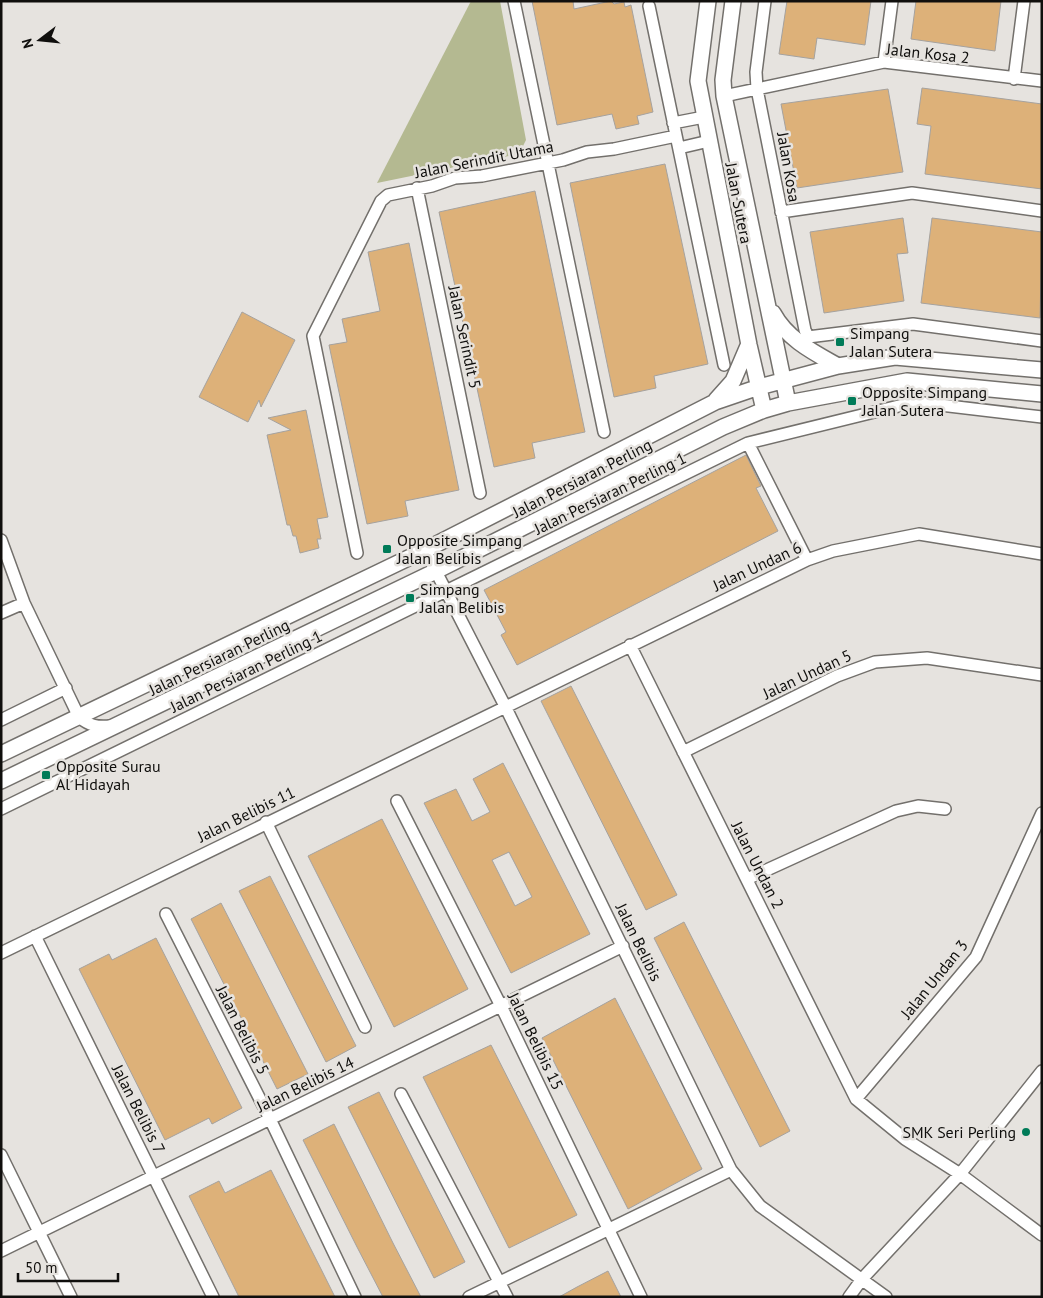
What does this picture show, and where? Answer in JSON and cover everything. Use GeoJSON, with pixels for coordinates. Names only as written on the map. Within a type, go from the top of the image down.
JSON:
{"type":"FeatureCollection","features":[{"type":"Feature","properties":{"kind":"main road","name":"Jalan Sutera"},"geometry":{"type":"LineString","coordinates":[[708,1],[698,81],[749,345],[764,410]]}},
{"type":"Feature","properties":{"kind":"main road","name":"Jalan Sutera"},"geometry":{"type":"LineString","coordinates":[[733,1],[723,80],[724,96],[788,403]]}},
{"type":"Feature","properties":{"kind":"main road"},"geometry":{"type":"LineString","coordinates":[[768,302],[779,323],[794,340],[838,366]]}},
{"type":"Feature","properties":{"kind":"main road"},"geometry":{"type":"LineString","coordinates":[[715,402],[733,381],[749,345]]}},
{"type":"Feature","properties":{"kind":"main road","name":"Jalan Persiaran Perling"},"geometry":{"type":"LineString","coordinates":[[1,754],[425,550],[715,402],[759,387],[838,366],[895,358],[1042,370]]}},
{"type":"Feature","properties":{"kind":"main road","name":"Jalan Persiaran Perling"},"geometry":{"type":"LineString","coordinates":[[1,781],[436,571],[723,427],[764,410],[788,403],[907,382],[1042,394]]}},
{"type":"Feature","properties":{"kind":"street"},"geometry":{"type":"LineString","coordinates":[[514,1],[604,432]]}},
{"type":"Feature","properties":{"kind":"street","name":"Jalan Kosa"},"geometry":{"type":"LineString","coordinates":[[765,1],[756,72],[757,89],[770,146],[780,212],[808,337],[913,324],[1042,341]]}},
{"type":"Feature","properties":{"kind":"street"},"geometry":{"type":"LineString","coordinates":[[884,62],[892,1]]}},
{"type":"Feature","properties":{"kind":"street"},"geometry":{"type":"LineString","coordinates":[[1014,79],[1024,1]]}},
{"type":"Feature","properties":{"kind":"street"},"geometry":{"type":"LineString","coordinates":[[649,6],[724,365]]}},
{"type":"Feature","properties":{"kind":"street","name":"Jalan Kosa 2"},"geometry":{"type":"LineString","coordinates":[[724,96],[884,62],[1042,81]]}},
{"type":"Feature","properties":{"kind":"street"},"geometry":{"type":"LineString","coordinates":[[674,123],[704,117]]}},
{"type":"Feature","properties":{"kind":"street","name":"Jalan Serindit Utama"},"geometry":{"type":"LineString","coordinates":[[357,552],[312,342],[316,328],[381,202],[388,195],[432,186],[455,178],[482,176],[547,163],[587,152],[614,149],[676,136]]}},
{"type":"Feature","properties":{"kind":"street"},"geometry":{"type":"LineString","coordinates":[[678,148],[709,141]]}},
{"type":"Feature","properties":{"kind":"street","name":"Jalan Serindit 5"},"geometry":{"type":"LineString","coordinates":[[417,188],[480,493]]}},
{"type":"Feature","properties":{"kind":"street"},"geometry":{"type":"LineString","coordinates":[[780,212],[912,193],[1042,211]]}},
{"type":"Feature","properties":{"kind":"street","name":"Jalan Persiaran Perling 1"},"geometry":{"type":"LineString","coordinates":[[1,809],[748,443],[915,402],[1042,417]]}},
{"type":"Feature","properties":{"kind":"street"},"geometry":{"type":"LineString","coordinates":[[748,443],[806,560]]}},
{"type":"Feature","properties":{"kind":"street","name":"Jalan Undan 6"},"geometry":{"type":"LineString","coordinates":[[505,706],[806,560],[833,551],[919,534],[1042,554]]}},
{"type":"Feature","properties":{"kind":"street"},"geometry":{"type":"LineString","coordinates":[[1,540],[24,603],[79,717],[87,724],[96,727],[115,726]]}},
{"type":"Feature","properties":{"kind":"street","name":"Jalan Belibis"},"geometry":{"type":"LineString","coordinates":[[425,550],[505,706],[731,1170],[760,1206],[886,1297]]}},
{"type":"Feature","properties":{"kind":"street"},"geometry":{"type":"LineString","coordinates":[[1,613],[24,603]]}},
{"type":"Feature","properties":{"kind":"street","name":"Jalan Undan 2"},"geometry":{"type":"LineString","coordinates":[[630,645],[856,1098]]}},
{"type":"Feature","properties":{"kind":"street","name":"Jalan Undan 5"},"geometry":{"type":"LineString","coordinates":[[683,752],[837,676],[874,662],[927,658],[1042,675]]}},
{"type":"Feature","properties":{"kind":"street"},"geometry":{"type":"LineString","coordinates":[[1,720],[66,688]]}},
{"type":"Feature","properties":{"kind":"street","name":"Jalan Belibis 11"},"geometry":{"type":"LineString","coordinates":[[1,952],[505,706]]}},
{"type":"Feature","properties":{"kind":"street","name":"Jalan Belibis 15"},"geometry":{"type":"LineString","coordinates":[[397,801],[502,1006],[641,1297]]}},
{"type":"Feature","properties":{"kind":"street"},"geometry":{"type":"LineString","coordinates":[[747,879],[896,811],[918,806],[945,809]]}},
{"type":"Feature","properties":{"kind":"street","name":"Jalan Undan 3"},"geometry":{"type":"LineString","coordinates":[[856,1098],[976,957],[1042,813]]}},
{"type":"Feature","properties":{"kind":"street"},"geometry":{"type":"LineString","coordinates":[[266,822],[365,1027]]}},
{"type":"Feature","properties":{"kind":"street","name":"Jalan Belibis 5"},"geometry":{"type":"LineString","coordinates":[[166,914],[270,1119],[355,1297]]}},
{"type":"Feature","properties":{"kind":"street","name":"Jalan Belibis 7"},"geometry":{"type":"LineString","coordinates":[[35,936],[213,1297]]}},
{"type":"Feature","properties":{"kind":"street","name":"Jalan Belibis 14"},"geometry":{"type":"LineString","coordinates":[[1,1251],[623,946]]}},
{"type":"Feature","properties":{"kind":"street"},"geometry":{"type":"LineString","coordinates":[[849,1297],[862,1279],[960,1174],[1042,1071]]}},
{"type":"Feature","properties":{"kind":"street"},"geometry":{"type":"LineString","coordinates":[[401,1094],[508,1297]]}},
{"type":"Feature","properties":{"kind":"street"},"geometry":{"type":"LineString","coordinates":[[856,1098],[905,1139],[960,1174],[1042,1235]]}},
{"type":"Feature","properties":{"kind":"street"},"geometry":{"type":"LineString","coordinates":[[1,1155],[72,1297]]}},
{"type":"Feature","properties":{"kind":"street"},"geometry":{"type":"LineString","coordinates":[[468,1297],[731,1170]]}},
{"type":"Feature","properties":{"kind":"green space"},"geometry":{"type":"Polygon","coordinates":[[[471,1],[500,1],[526,140],[519,154],[377,183],[471,1]]]}},
{"type":"Feature","properties":{"kind":"building"},"geometry":{"type":"Polygon","coordinates":[[[532,1],[573,1],[574,9],[611,1],[614,4],[624,2],[625,7],[631,5],[653,112],[637,116],[639,124],[616,129],[612,114],[557,125],[532,1]]]}},
{"type":"Feature","properties":{"kind":"building"},"geometry":{"type":"Polygon","coordinates":[[[787,1],[871,1],[865,45],[817,38],[814,59],[779,54],[787,1]]]}},
{"type":"Feature","properties":{"kind":"building"},"geometry":{"type":"Polygon","coordinates":[[[916,1],[1001,1],[995,51],[911,39],[916,1]]]}},
{"type":"Feature","properties":{"kind":"building"},"geometry":{"type":"Polygon","coordinates":[[[922,88],[1042,104],[1042,189],[925,174],[931,126],[917,124],[922,88]]]}},
{"type":"Feature","properties":{"kind":"building"},"geometry":{"type":"Polygon","coordinates":[[[888,89],[903,172],[797,188],[781,104],[888,89]]]}},
{"type":"Feature","properties":{"kind":"building"},"geometry":{"type":"Polygon","coordinates":[[[665,164],[708,364],[654,376],[656,388],[614,397],[570,183],[665,164]]]}},
{"type":"Feature","properties":{"kind":"building"},"geometry":{"type":"Polygon","coordinates":[[[535,191],[585,432],[532,443],[535,458],[494,467],[439,212],[535,191]]]}},
{"type":"Feature","properties":{"kind":"building"},"geometry":{"type":"Polygon","coordinates":[[[903,218],[908,253],[897,254],[904,301],[824,313],[810,232],[903,218]]]}},
{"type":"Feature","properties":{"kind":"building"},"geometry":{"type":"Polygon","coordinates":[[[932,218],[1042,232],[1040,318],[921,303],[932,218]]]}},
{"type":"Feature","properties":{"kind":"building"},"geometry":{"type":"Polygon","coordinates":[[[409,243],[459,490],[405,501],[408,516],[367,524],[329,345],[347,342],[342,319],[380,311],[368,252],[409,243]]]}},
{"type":"Feature","properties":{"kind":"building"},"geometry":{"type":"Polygon","coordinates":[[[242,312],[295,340],[261,407],[259,400],[248,422],[199,397],[242,312]]]}},
{"type":"Feature","properties":{"kind":"building"},"geometry":{"type":"Polygon","coordinates":[[[306,410],[328,517],[317,519],[321,539],[317,539],[319,548],[300,553],[296,536],[293,536],[290,525],[287,525],[267,435],[291,430],[268,418],[306,410]]]}},
{"type":"Feature","properties":{"kind":"building"},"geometry":{"type":"Polygon","coordinates":[[[746,455],[761,486],[756,488],[778,531],[517,665],[501,635],[506,632],[484,590],[746,455]]]}},
{"type":"Feature","properties":{"kind":"building"},"geometry":{"type":"Polygon","coordinates":[[[571,686],[677,895],[646,910],[541,701],[571,686]]]}},
{"type":"Feature","properties":{"kind":"building"},"geometry":{"type":"Polygon","coordinates":[[[503,763],[590,934],[511,973],[424,803],[456,789],[472,821],[490,812],[473,779],[503,763]],[[509,852],[492,860],[515,906],[532,897],[509,852]]]}},
{"type":"Feature","properties":{"kind":"building"},"geometry":{"type":"Polygon","coordinates":[[[382,819],[468,989],[394,1027],[308,856],[382,819]]]}},
{"type":"Feature","properties":{"kind":"building"},"geometry":{"type":"Polygon","coordinates":[[[270,876],[356,1046],[326,1062],[239,891],[270,876]]]}},
{"type":"Feature","properties":{"kind":"building"},"geometry":{"type":"Polygon","coordinates":[[[221,903],[308,1074],[277,1089],[191,919],[221,903]]]}},
{"type":"Feature","properties":{"kind":"building"},"geometry":{"type":"Polygon","coordinates":[[[684,922],[790,1131],[760,1147],[654,938],[684,922]]]}},
{"type":"Feature","properties":{"kind":"building"},"geometry":{"type":"Polygon","coordinates":[[[156,938],[242,1108],[212,1124],[209,1118],[165,1140],[79,969],[109,954],[112,960],[156,938]]]}},
{"type":"Feature","properties":{"kind":"building"},"geometry":{"type":"Polygon","coordinates":[[[615,998],[702,1169],[628,1209],[542,1038],[615,998]]]}},
{"type":"Feature","properties":{"kind":"building"},"geometry":{"type":"Polygon","coordinates":[[[491,1045],[577,1215],[509,1248],[423,1077],[491,1045]]]}},
{"type":"Feature","properties":{"kind":"building"},"geometry":{"type":"Polygon","coordinates":[[[379,1092],[465,1262],[434,1278],[348,1107],[379,1092]]]}},
{"type":"Feature","properties":{"kind":"building"},"geometry":{"type":"Polygon","coordinates":[[[334,1124],[421,1297],[383,1297],[303,1140],[334,1124]]]}},
{"type":"Feature","properties":{"kind":"building"},"geometry":{"type":"Polygon","coordinates":[[[271,1170],[335,1297],[239,1297],[189,1196],[219,1181],[225,1193],[271,1170]]]}},
{"type":"Feature","properties":{"kind":"building"},"geometry":{"type":"Polygon","coordinates":[[[608,1271],[621,1297],[559,1297],[577,1287],[608,1271]]]}},
{"type":"Feature","properties":{"kind":"place","name":"Simpang Jalan Sutera"},"geometry":{"type":"Point","coordinates":[840,342]}},
{"type":"Feature","properties":{"kind":"place","name":"Opposite Simpang Jalan Sutera"},"geometry":{"type":"Point","coordinates":[852,401]}},
{"type":"Feature","properties":{"kind":"place","name":"Opposite Simpang Jalan Belibis"},"geometry":{"type":"Point","coordinates":[387,549]}},
{"type":"Feature","properties":{"kind":"place","name":"Simpang Jalan Belibis"},"geometry":{"type":"Point","coordinates":[410,598]}},
{"type":"Feature","properties":{"kind":"place","name":"Opposite Surau Al Hidayah"},"geometry":{"type":"Point","coordinates":[46,775]}},
{"type":"Feature","properties":{"kind":"place","name":"SMK Seri Perling"},"geometry":{"type":"Point","coordinates":[1026,1132]}}]}
